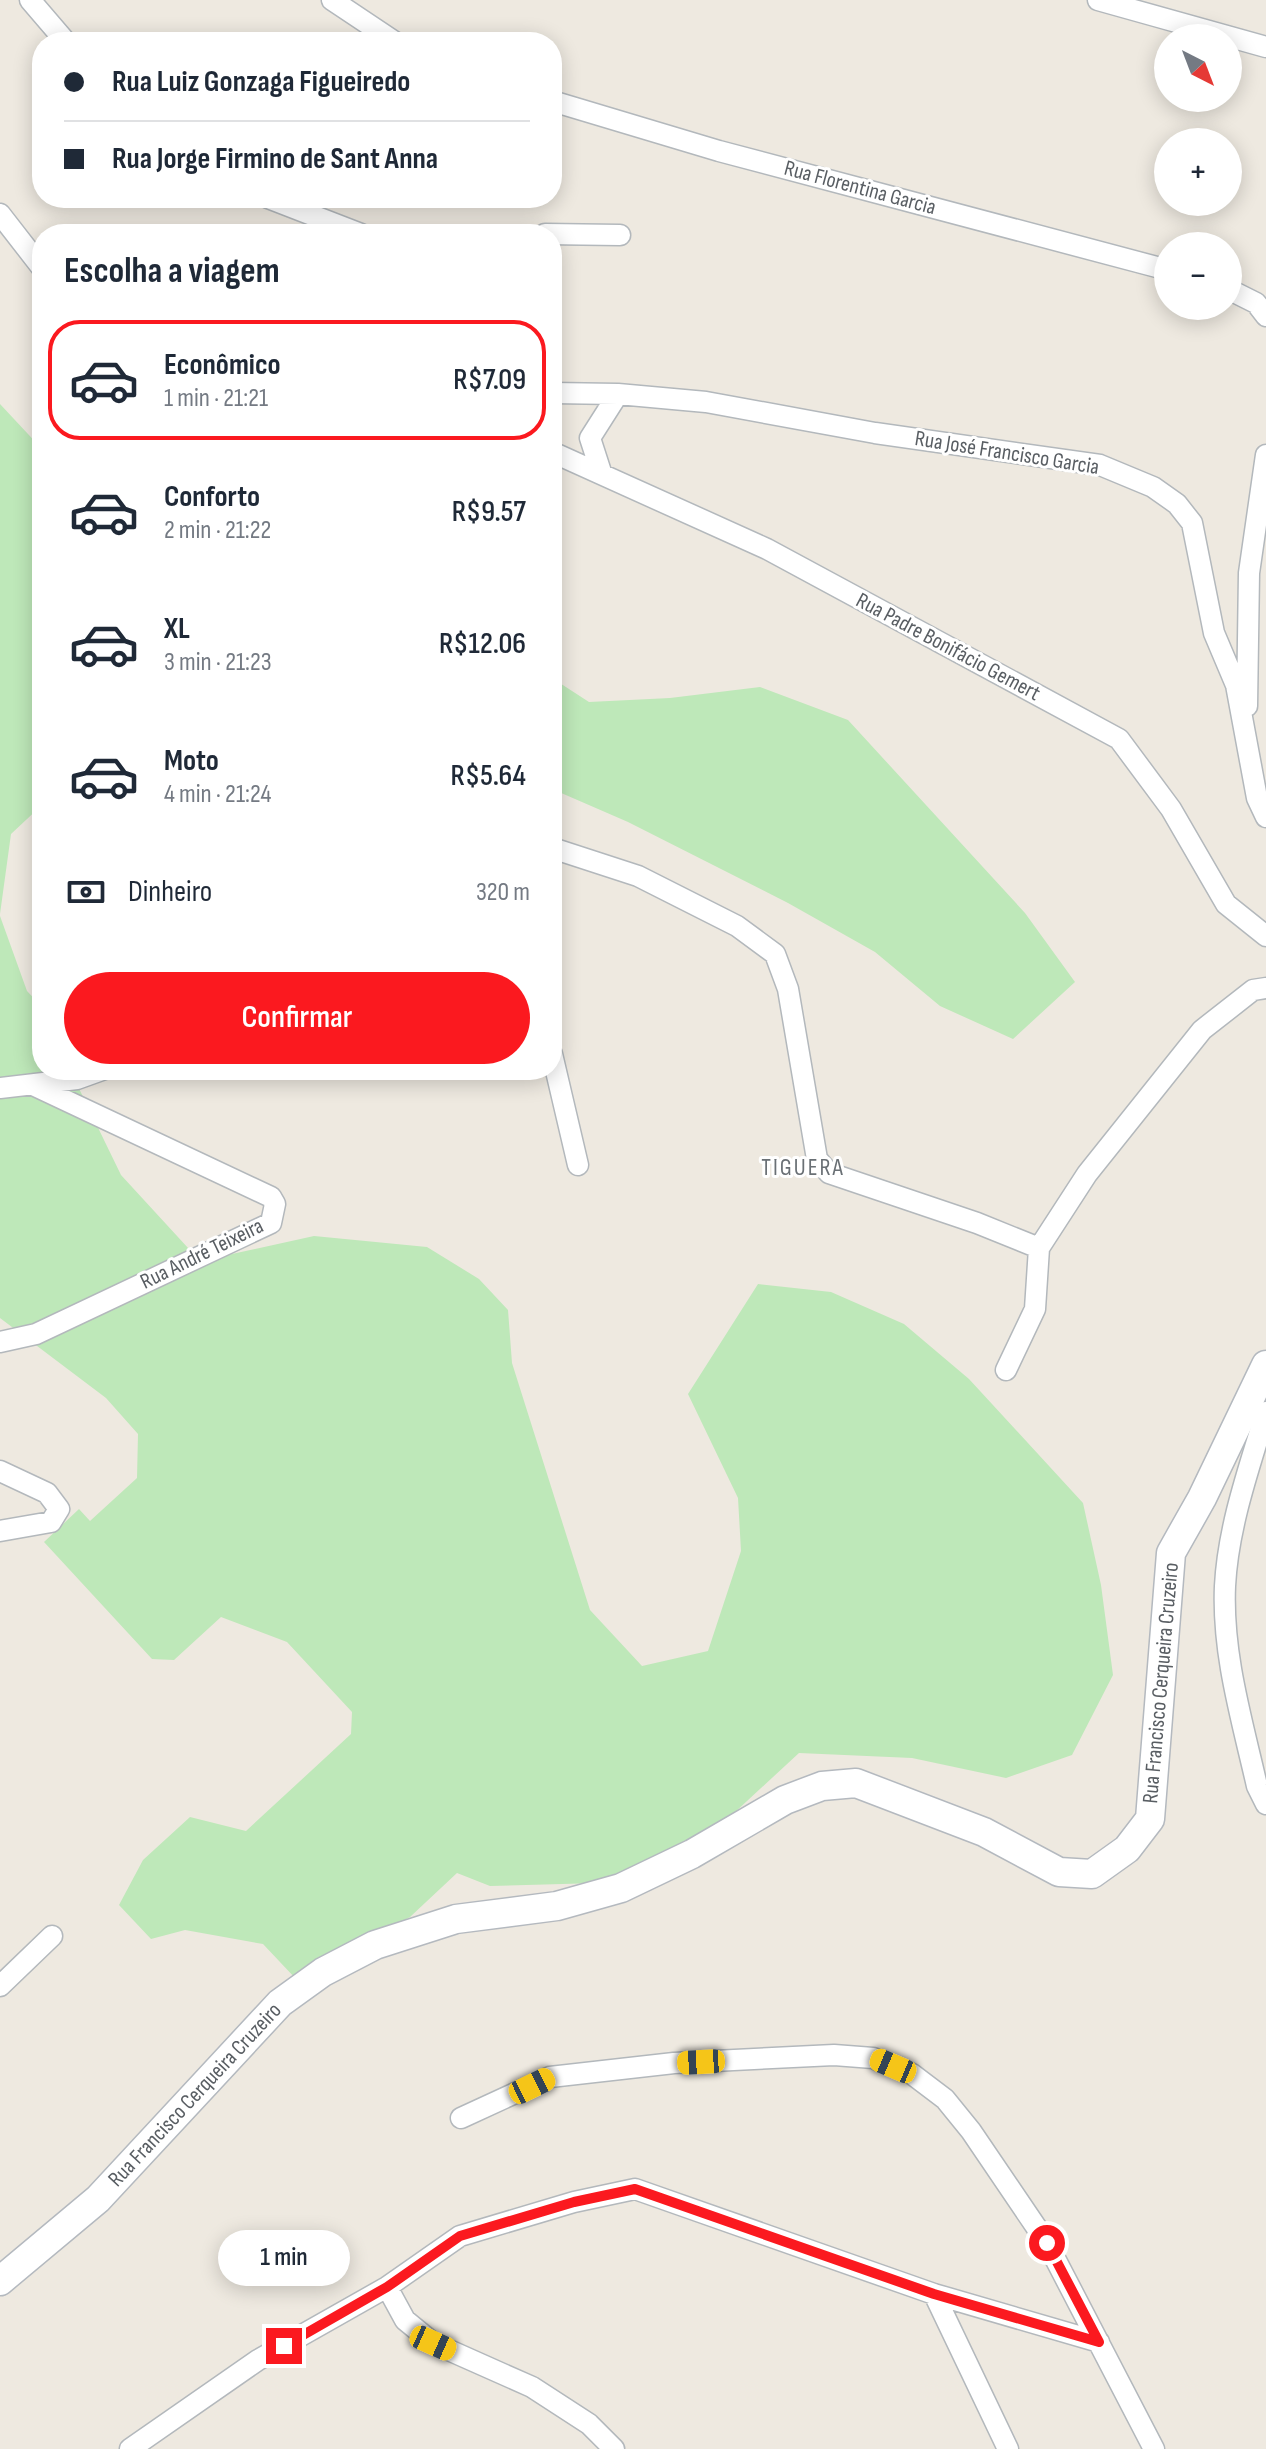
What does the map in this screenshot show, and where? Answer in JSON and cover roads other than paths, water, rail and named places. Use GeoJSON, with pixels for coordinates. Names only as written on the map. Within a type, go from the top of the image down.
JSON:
{"type":"FeatureCollection","features":[{"type":"Feature","properties":{"kind":"main road","name":"Rua Francisco Cerqueira Cruzeiro"},"geometry":{"type":"LineString","coordinates":[[0,2281],[98,2199],[280,2003],[323,1972],[375,1945],[456,1919],[557,1906],[621,1888],[692,1854],[785,1800],[833,1785],[856,1783],[984,1832],[1059,1872],[1092,1874],[1127,1849],[1150,1819],[1171,1553],[1202,1498],[1266,1365]]}},
{"type":"Feature","properties":{"kind":"street"},"geometry":{"type":"LineString","coordinates":[[30,0],[57,32]]}},
{"type":"Feature","properties":{"kind":"street"},"geometry":{"type":"LineString","coordinates":[[332,0],[380,32]]}},
{"type":"Feature","properties":{"kind":"street"},"geometry":{"type":"LineString","coordinates":[[1098,0],[1266,47]]}},
{"type":"Feature","properties":{"kind":"street","name":"Rua Florentina Garcia"},"geometry":{"type":"LineString","coordinates":[[562,104],[719,151],[1154,266]]}},
{"type":"Feature","properties":{"kind":"street"},"geometry":{"type":"LineString","coordinates":[[294,208],[335,224]]}},
{"type":"Feature","properties":{"kind":"street"},"geometry":{"type":"LineString","coordinates":[[0,214],[32,255]]}},
{"type":"Feature","properties":{"kind":"street"},"geometry":{"type":"LineString","coordinates":[[562,234],[620,235]]}},
{"type":"Feature","properties":{"kind":"street"},"geometry":{"type":"LineString","coordinates":[[1242,296],[1256,303],[1266,316]]}},
{"type":"Feature","properties":{"kind":"street","name":"Rua José Francisco Garcia"},"geometry":{"type":"LineString","coordinates":[[562,393],[618,394],[706,402],[875,433],[1100,465],[1153,487],[1177,504],[1192,523],[1214,633],[1236,685],[1257,798],[1266,817]]}},
{"type":"Feature","properties":{"kind":"street"},"geometry":{"type":"LineString","coordinates":[[601,472],[590,438],[618,394]]}},
{"type":"Feature","properties":{"kind":"street"},"geometry":{"type":"LineString","coordinates":[[1246,746],[1249,573],[1266,455]]}},
{"type":"Feature","properties":{"kind":"street","name":"Rua Padre Bonifácio Gemert"},"geometry":{"type":"LineString","coordinates":[[562,456],[601,472],[659,503],[767,549],[1119,739],[1171,809],[1226,904],[1266,936]]}},
{"type":"Feature","properties":{"kind":"street"},"geometry":{"type":"LineString","coordinates":[[562,851],[638,876],[737,926],[775,954],[788,989],[817,1159],[829,1173],[977,1223],[1039,1248]]}},
{"type":"Feature","properties":{"kind":"street"},"geometry":{"type":"LineString","coordinates":[[1006,1370],[1035,1309],[1039,1248],[1087,1174],[1202,1030],[1253,990],[1266,988]]}},
{"type":"Feature","properties":{"kind":"street"},"geometry":{"type":"LineString","coordinates":[[0,1088],[70,1080]]}},
{"type":"Feature","properties":{"kind":"street"},"geometry":{"type":"LineString","coordinates":[[558,1080],[578,1165]]}},
{"type":"Feature","properties":{"kind":"street","name":"Rua André Teixeira"},"geometry":{"type":"LineString","coordinates":[[0,1342],[36,1334],[271,1223],[275,1204],[271,1197],[33,1085]]}},
{"type":"Feature","properties":{"kind":"street"},"geometry":{"type":"LineString","coordinates":[[1266,1412],[1239,1500],[1225,1585],[1229,1663],[1257,1786],[1266,1804]]}},
{"type":"Feature","properties":{"kind":"street"},"geometry":{"type":"LineString","coordinates":[[0,1471],[37,1487],[59,1509],[57,1518],[35,1527],[0,1531]]}},
{"type":"Feature","properties":{"kind":"street"},"geometry":{"type":"LineString","coordinates":[[0,1986],[52,1936]]}},
{"type":"Feature","properties":{"kind":"street"},"geometry":{"type":"LineString","coordinates":[[461,2118],[550,2077],[674,2063],[834,2055],[873,2058],[912,2074],[945,2099],[971,2131],[1047,2243],[1154,2449]]}},
{"type":"Feature","properties":{"kind":"street"},"geometry":{"type":"LineString","coordinates":[[130,2449],[258,2360],[387,2287],[460,2236],[574,2202],[635,2189],[934,2294],[1099,2342]]}},
{"type":"Feature","properties":{"kind":"street"},"geometry":{"type":"LineString","coordinates":[[387,2287],[405,2320],[433,2343],[532,2387],[589,2424],[614,2449]]}},
{"type":"Feature","properties":{"kind":"street"},"geometry":{"type":"LineString","coordinates":[[934,2294],[1008,2449]]}},
{"type":"Feature","properties":{"kind":"district","name":"TIGUERA"},"geometry":{"type":"Point","coordinates":[803,1167]}}]}
